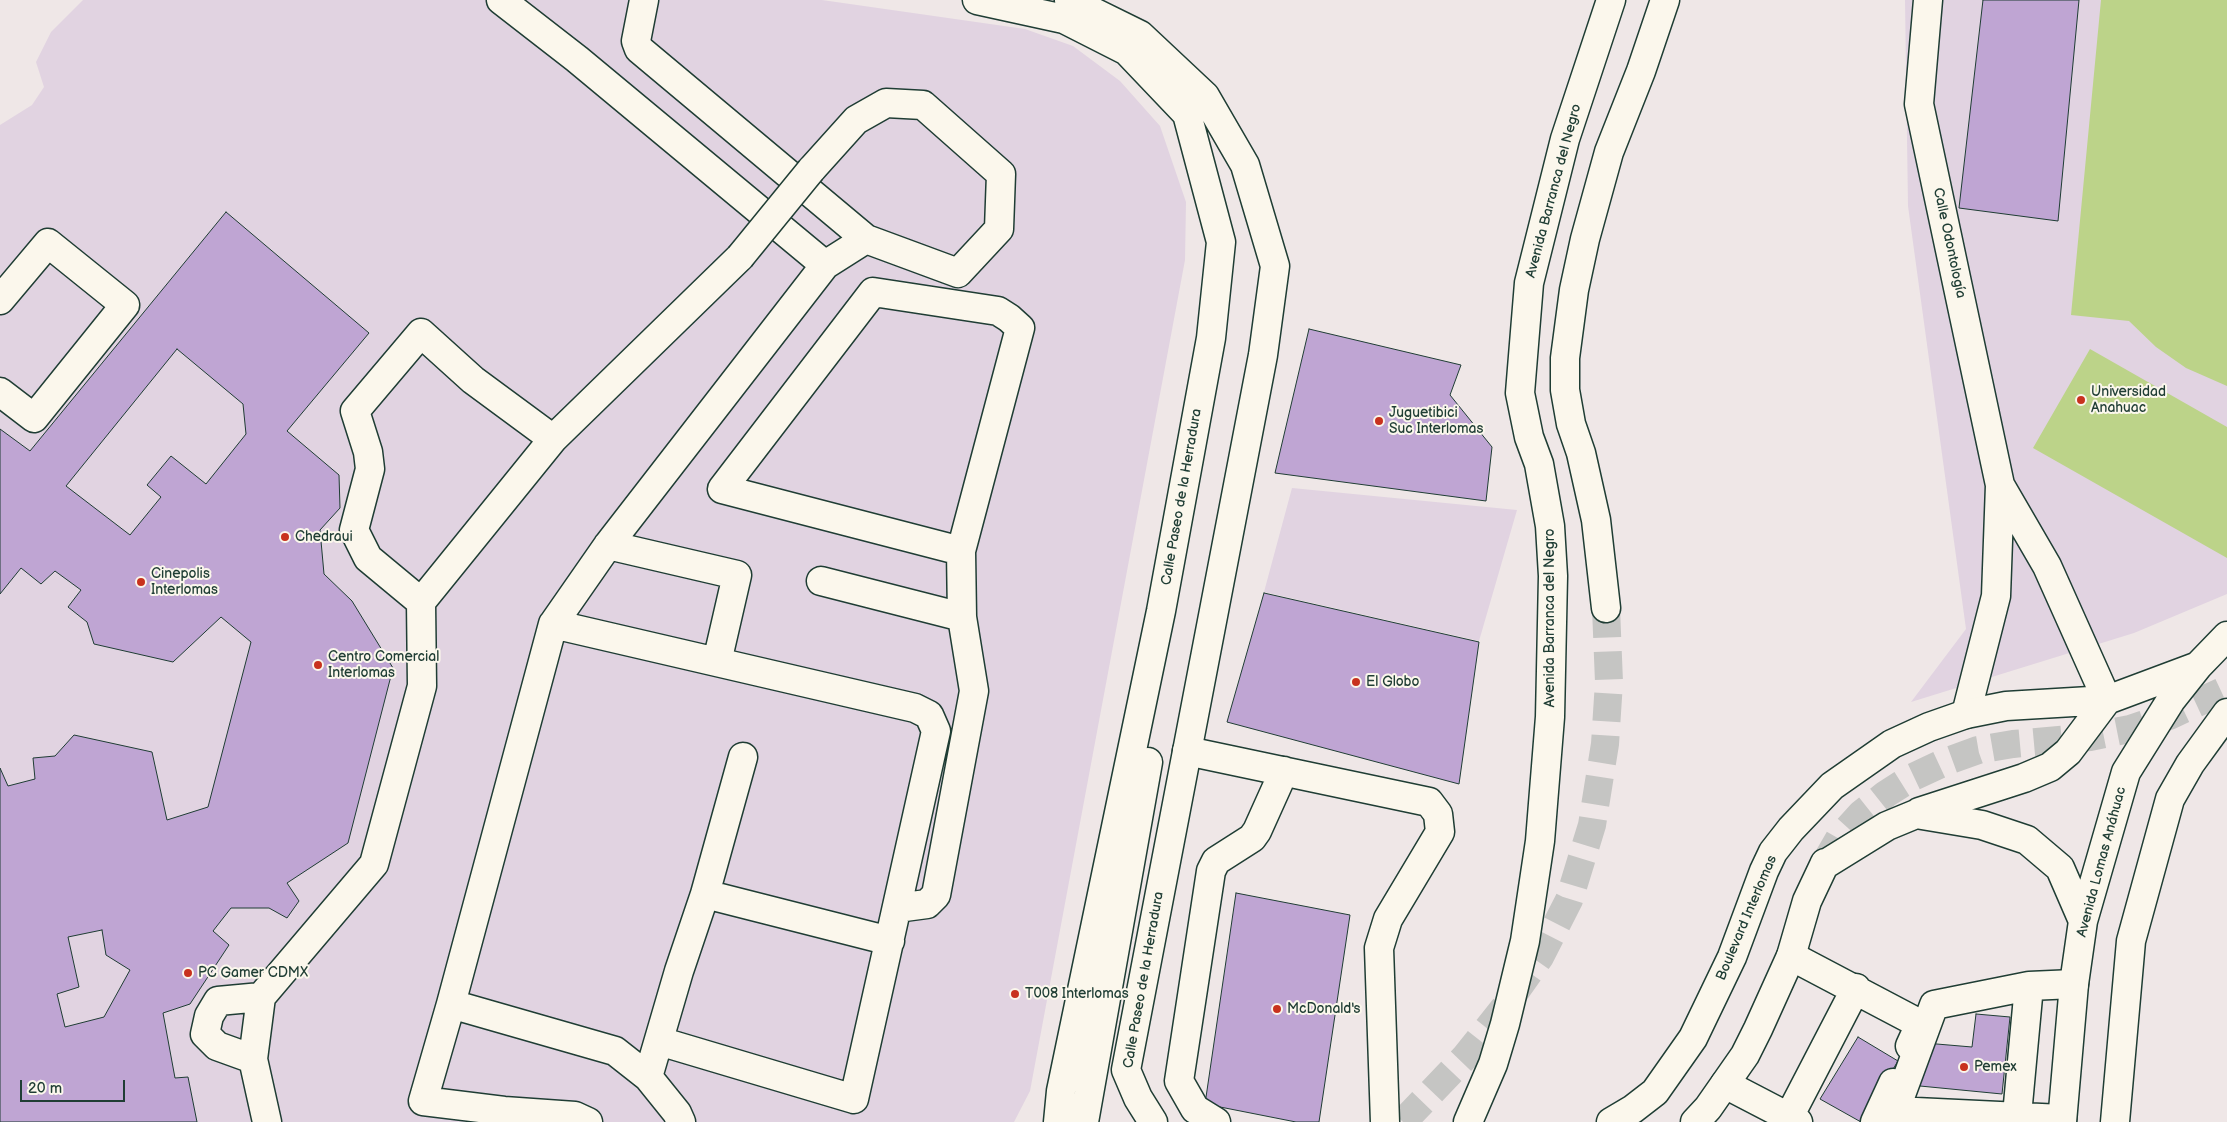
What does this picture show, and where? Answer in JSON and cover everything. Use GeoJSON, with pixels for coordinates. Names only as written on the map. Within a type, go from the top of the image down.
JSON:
{"type":"FeatureCollection","features":[{"type":"Feature","properties":{"kind":"main road"},"geometry":{"type":"LineString","coordinates":[[501,0],[577,59],[825,265]]}},
{"type":"Feature","properties":{"kind":"main road"},"geometry":{"type":"LineString","coordinates":[[267,1122],[253,1059],[261,997],[374,864],[422,686],[422,602],[553,439],[740,257],[811,170],[856,120],[886,103],[924,105],[1001,174],[999,229],[958,273],[866,239],[639,49],[636,41],[644,0]]}},
{"type":"Feature","properties":{"kind":"main road","name":"Calle Paseo de la Herradura"},"geometry":{"type":"LineString","coordinates":[[977,0],[1064,19],[1127,51],[1187,114],[1222,242],[1211,338],[1161,611],[1061,1091],[1058,1122]]}},
{"type":"Feature","properties":{"kind":"main road","name":"Calle Paseo de la Herradura"},"geometry":{"type":"LineString","coordinates":[[1069,0],[1140,35],[1205,96],[1245,165],[1275,266],[1263,355],[1126,1070],[1138,1098],[1153,1122]]}},
{"type":"Feature","properties":{"kind":"main road","name":"Avenida Barranca del Negro"},"geometry":{"type":"LineString","coordinates":[[1468,1122],[1493,1064],[1505,1024],[1525,940],[1540,842],[1550,717],[1553,576],[1550,526],[1539,464],[1529,437],[1520,393],[1529,283],[1565,139],[1611,0]]}},
{"type":"Feature","properties":{"kind":"main road"},"geometry":{"type":"LineString","coordinates":[[1606,608],[1596,520],[1565,390],[1565,358],[1574,290],[1585,239],[1607,160],[1641,71],[1665,0]]}},
{"type":"Feature","properties":{"kind":"main road","name":"Calle Odontología"},"geometry":{"type":"LineString","coordinates":[[1928,0],[1919,104],[2000,485]]}},
{"type":"Feature","properties":{"kind":"main road"},"geometry":{"type":"LineString","coordinates":[[588,1122],[575,1116],[502,1116],[422,1111],[553,624],[608,545],[825,265],[866,239]]}},
{"type":"Feature","properties":{"kind":"main road"},"geometry":{"type":"LineString","coordinates":[[0,300],[48,243],[125,305],[34,418],[0,392]]}},
{"type":"Feature","properties":{"kind":"main road"},"geometry":{"type":"LineString","coordinates":[[897,908],[927,904],[936,895],[974,691],[962,617],[961,551],[1020,328],[998,311],[873,292],[722,489],[961,551]]}},
{"type":"Feature","properties":{"kind":"main road"},"geometry":{"type":"LineString","coordinates":[[422,602],[368,558],[354,530],[370,469],[368,452],[355,411],[421,333],[473,380],[553,439]]}},
{"type":"Feature","properties":{"kind":"main road"},"geometry":{"type":"LineString","coordinates":[[1695,1122],[1708,1108],[1725,1084],[1758,1029],[1791,956],[1807,901],[1825,864],[1887,826],[2050,767],[2068,752],[2107,700],[2047,566],[2000,485]]}},
{"type":"Feature","properties":{"kind":"main road"},"geometry":{"type":"LineString","coordinates":[[1966,714],[1996,596],[2000,485]]}},
{"type":"Feature","properties":{"kind":"main road"},"geometry":{"type":"LineString","coordinates":[[608,545],[737,575],[717,662]]}},
{"type":"Feature","properties":{"kind":"main road"},"geometry":{"type":"LineString","coordinates":[[821,581],[962,617]]}},
{"type":"Feature","properties":{"kind":"main road"},"geometry":{"type":"LineString","coordinates":[[1084,1122],[1168,648],[1161,611]]}},
{"type":"Feature","properties":{"kind":"main road"},"geometry":{"type":"LineString","coordinates":[[553,624],[915,708],[929,715],[936,731],[890,941],[870,1019],[854,1099],[659,1040]]}},
{"type":"Feature","properties":{"kind":"main road","name":"Avenida Lomas Anáhuac"},"geometry":{"type":"LineString","coordinates":[[2062,1120],[2074,984],[2083,921],[2126,772],[2157,721],[2198,666],[2227,636]]}},
{"type":"Feature","properties":{"kind":"main road","name":"Boulevard Interlomas"},"geometry":{"type":"LineString","coordinates":[[1611,1122],[1633,1109],[1655,1092],[1693,1038],[1732,957],[1773,852],[1832,786],[1862,763],[1892,744],[1929,727],[1966,714],[2006,706],[2107,700],[2198,666]]}},
{"type":"Feature","properties":{"kind":"main road"},"geometry":{"type":"LineString","coordinates":[[2115,1122],[2131,941],[2149,875],[2170,799],[2190,764],[2227,713]]}},
{"type":"Feature","properties":{"kind":"main road"},"geometry":{"type":"LineString","coordinates":[[1187,751],[1428,802],[1438,814],[1440,832],[1388,919],[1380,948],[1383,1122]]}},
{"type":"Feature","properties":{"kind":"main road"},"geometry":{"type":"LineString","coordinates":[[648,1077],[705,894],[743,757]]}},
{"type":"Feature","properties":{"kind":"main road"},"geometry":{"type":"LineString","coordinates":[[1216,1122],[1195,1109],[1178,1081],[1211,871],[1216,861],[1252,838],[1284,771]]}},
{"type":"Feature","properties":{"kind":"main road"},"geometry":{"type":"LineString","coordinates":[[1916,814],[1982,825],[2027,840],[2060,868],[2083,921]]}},
{"type":"Feature","properties":{"kind":"main road"},"geometry":{"type":"LineString","coordinates":[[705,894],[890,941]]}},
{"type":"Feature","properties":{"kind":"main road"},"geometry":{"type":"LineString","coordinates":[[1791,956],[1856,988],[1920,1024],[1875,1122]]}},
{"type":"Feature","properties":{"kind":"main road"},"geometry":{"type":"LineString","coordinates":[[2062,1120],[2017,1115],[1895,1111],[1934,1005],[2029,986],[2074,984]]}},
{"type":"Feature","properties":{"kind":"main road"},"geometry":{"type":"LineString","coordinates":[[2017,1115],[2029,986]]}},
{"type":"Feature","properties":{"kind":"main road"},"geometry":{"type":"LineString","coordinates":[[1725,1084],[1794,1120],[1856,988]]}},
{"type":"Feature","properties":{"kind":"main road"},"geometry":{"type":"LineString","coordinates":[[253,1059],[217,1046],[205,1034],[209,1016],[218,1001],[261,997]]}},
{"type":"Feature","properties":{"kind":"main road"},"geometry":{"type":"LineString","coordinates":[[451,1004],[615,1051],[648,1077],[677,1113],[681,1122]]}},
{"type":"Feature","properties":{"kind":"shaded area"},"geometry":{"type":"Polygon","coordinates":[[[83,0],[822,0],[1025,29],[1073,46],[1120,81],[1160,126],[1186,202],[1185,260],[1030,1091],[1014,1122],[0,1122],[0,125],[32,105],[44,87],[36,62],[51,32],[83,0]]]}},
{"type":"Feature","properties":{"kind":"shaded area","name":"Universidad Anahuac"},"geometry":{"type":"Polygon","coordinates":[[[1905,0],[2227,0],[2227,594],[2134,633],[1911,702],[1966,629],[1908,206],[1905,0]]]}},
{"type":"Feature","properties":{"kind":"shaded area"},"geometry":{"type":"Polygon","coordinates":[[[1292,488],[1517,510],[1479,641],[1264,592],[1292,488]]]}},
{"type":"Feature","properties":{"kind":"green space"},"geometry":{"type":"Polygon","coordinates":[[[2101,0],[2227,0],[2227,386],[2186,368],[2156,347],[2129,321],[2071,315],[2101,0]]]}},
{"type":"Feature","properties":{"kind":"green space"},"geometry":{"type":"Polygon","coordinates":[[[2090,349],[2227,427],[2227,558],[2033,448],[2090,349]]]}},
{"type":"Feature","properties":{"kind":"building"},"geometry":{"type":"Polygon","coordinates":[[[1983,0],[2079,0],[2058,221],[1959,208],[1983,0]]]}},
{"type":"Feature","properties":{"kind":"building","name":"Centro Comercial Interlomas"},"geometry":{"type":"Polygon","coordinates":[[[226,212],[369,333],[287,431],[339,475],[340,508],[320,530],[324,574],[352,601],[393,668],[348,843],[287,883],[299,901],[287,918],[269,908],[231,908],[213,931],[229,945],[190,1004],[163,1013],[175,1078],[188,1077],[197,1122],[0,1122],[0,768],[8,786],[35,779],[33,758],[55,756],[74,735],[152,752],[167,820],[208,807],[251,642],[221,617],[173,662],[94,644],[87,622],[68,607],[81,590],[55,571],[41,584],[21,568],[0,594],[0,429],[30,451],[226,212]],[[177,349],[66,486],[130,535],[161,497],[147,485],[171,456],[206,484],[246,434],[243,404],[177,349]],[[102,930],[68,937],[79,987],[57,994],[65,1027],[104,1017],[130,970],[106,955],[102,930]]]}},
{"type":"Feature","properties":{"kind":"building","name":"Juguetibici Suc Interlomas"},"geometry":{"type":"Polygon","coordinates":[[[1309,329],[1461,365],[1450,395],[1492,447],[1486,501],[1275,473],[1309,329]]]}},
{"type":"Feature","properties":{"kind":"building","name":"El Globo"},"geometry":{"type":"Polygon","coordinates":[[[1264,593],[1479,642],[1459,784],[1227,722],[1264,593]]]}},
{"type":"Feature","properties":{"kind":"building","name":"McDonald's"},"geometry":{"type":"Polygon","coordinates":[[[1236,893],[1350,915],[1319,1122],[1296,1122],[1205,1104],[1236,893]]]}},
{"type":"Feature","properties":{"kind":"building","name":"Pemex"},"geometry":{"type":"Polygon","coordinates":[[[1976,1014],[2010,1017],[2002,1094],[1920,1086],[1925,1043],[1972,1047],[1976,1014]]]}},
{"type":"Feature","properties":{"kind":"building"},"geometry":{"type":"Polygon","coordinates":[[[1858,1037],[1898,1061],[1861,1122],[1820,1099],[1858,1037]]]}},
{"type":"Feature","properties":{"kind":"tunnel"},"geometry":{"type":"LineString","coordinates":[[1403,1122],[1465,1057],[1504,1008],[1540,957],[1569,900],[1592,825],[1605,744],[1609,682],[1606,608]]}},
{"type":"Feature","properties":{"kind":"tunnel"},"geometry":{"type":"LineString","coordinates":[[1825,863],[1840,837],[1861,814],[1886,794],[1913,777],[1945,762],[1978,750],[2013,744],[2090,737],[2130,729],[2169,716],[2227,689]]}},
{"type":"Feature","properties":{"kind":"place","name":"Universidad Anahuac"},"geometry":{"type":"Point","coordinates":[2081,400]}},
{"type":"Feature","properties":{"kind":"place","name":"Juguetibici Suc Interlomas"},"geometry":{"type":"Point","coordinates":[1379,421]}},
{"type":"Feature","properties":{"kind":"place","name":"Chedraui"},"geometry":{"type":"Point","coordinates":[285,537]}},
{"type":"Feature","properties":{"kind":"place","name":"Cinepolis Interlomas"},"geometry":{"type":"Point","coordinates":[141,582]}},
{"type":"Feature","properties":{"kind":"place","name":"Centro Comercial Interlomas"},"geometry":{"type":"Point","coordinates":[318,665]}},
{"type":"Feature","properties":{"kind":"place","name":"El Globo"},"geometry":{"type":"Point","coordinates":[1356,682]}},
{"type":"Feature","properties":{"kind":"place","name":"PC Gamer CDMX"},"geometry":{"type":"Point","coordinates":[188,973]}},
{"type":"Feature","properties":{"kind":"place","name":"T008 Interlomas"},"geometry":{"type":"Point","coordinates":[1015,994]}},
{"type":"Feature","properties":{"kind":"place","name":"McDonald's"},"geometry":{"type":"Point","coordinates":[1277,1009]}},
{"type":"Feature","properties":{"kind":"place","name":"Pemex"},"geometry":{"type":"Point","coordinates":[1964,1067]}}]}
